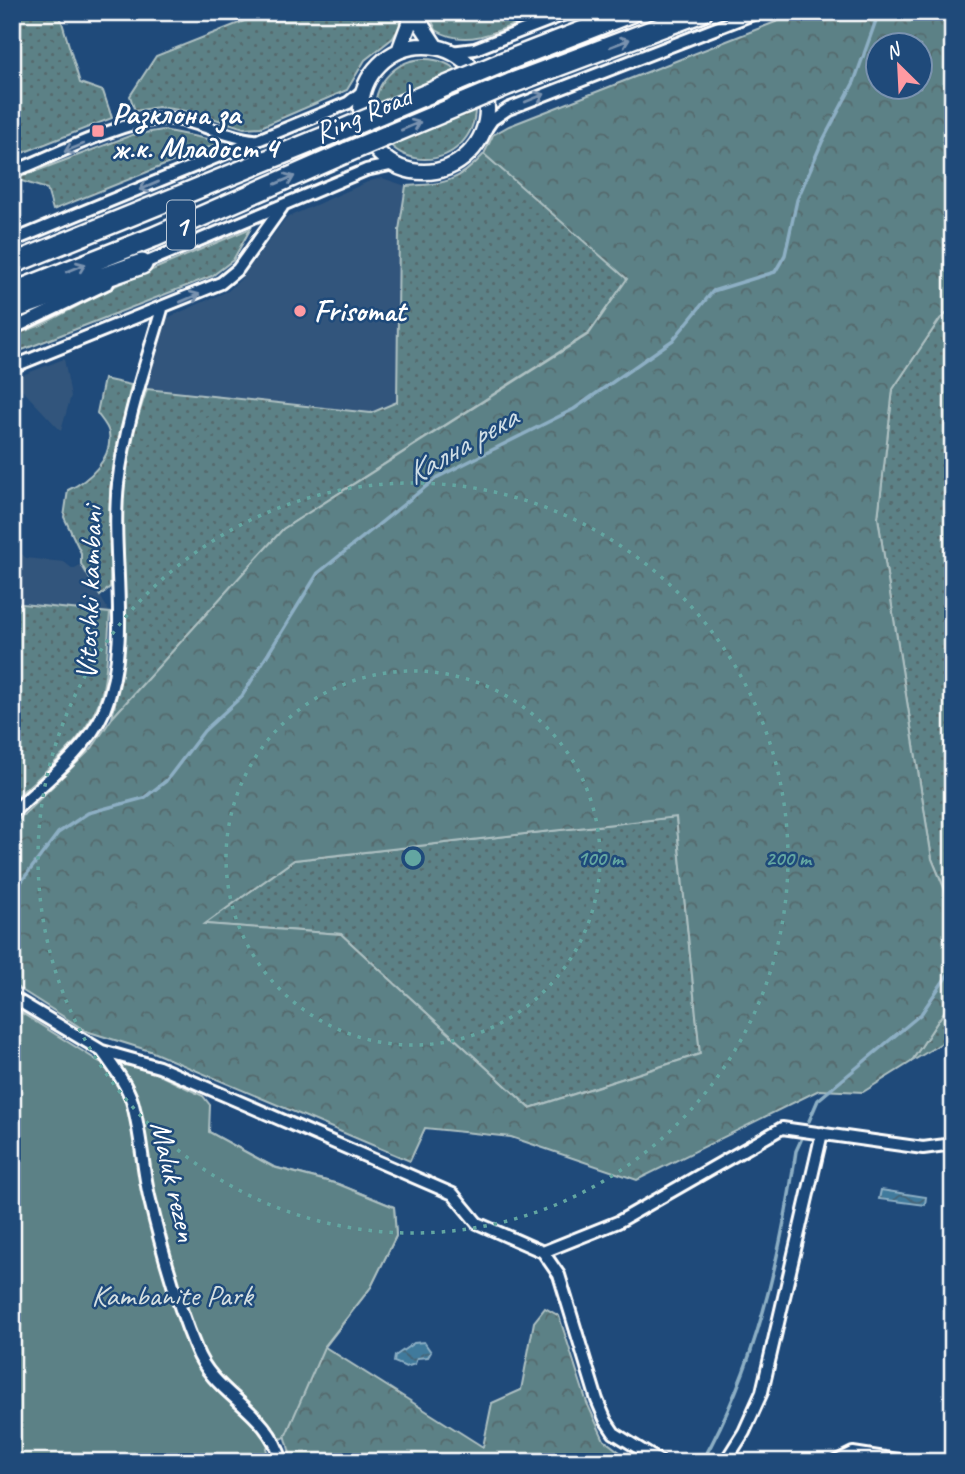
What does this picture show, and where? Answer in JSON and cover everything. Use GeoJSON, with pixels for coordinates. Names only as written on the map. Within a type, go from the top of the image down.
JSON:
{"type":"FeatureCollection","features":[{"type":"Feature","properties":{"kind":"highway","name":"Ring Road"},"geometry":{"type":"LineString","coordinates":[[12,264],[632,12]]}},
{"type":"Feature","properties":{"kind":"highway","name":"Ring Road"},"geometry":{"type":"LineString","coordinates":[[12,293],[154,237],[510,84],[702,12]]}},
{"type":"Feature","properties":{"kind":"highway"},"geometry":{"type":"LineString","coordinates":[[12,309],[142,264]]}},
{"type":"Feature","properties":{"kind":"street"},"geometry":{"type":"LineString","coordinates":[[451,52],[475,49],[570,12]]}},
{"type":"Feature","properties":{"kind":"street"},"geometry":{"type":"LineString","coordinates":[[363,91],[361,112],[366,133],[377,151],[394,164],[414,171],[437,170],[467,154],[492,120],[508,109],[758,12]]}},
{"type":"Feature","properties":{"kind":"street"},"geometry":{"type":"LineString","coordinates":[[413,13],[436,47]]}},
{"type":"Feature","properties":{"kind":"street"},"geometry":{"type":"LineString","coordinates":[[399,51],[413,13]]}},
{"type":"Feature","properties":{"kind":"street"},"geometry":{"type":"LineString","coordinates":[[12,241],[348,103],[363,91],[380,64],[399,51],[411,47],[436,47],[451,52],[473,69],[483,88],[487,108],[481,136]]}},
{"type":"Feature","properties":{"kind":"street"},"geometry":{"type":"LineString","coordinates":[[12,172],[127,127],[160,119],[176,120],[257,140]]}},
{"type":"Feature","properties":{"kind":"street"},"geometry":{"type":"LineString","coordinates":[[12,329],[93,292],[142,264],[366,170],[394,164]]}},
{"type":"Feature","properties":{"kind":"street"},"geometry":{"type":"LineString","coordinates":[[12,367],[162,309],[221,283],[238,269],[279,209],[287,203]]}},
{"type":"Feature","properties":{"kind":"street"},"geometry":{"type":"LineString","coordinates":[[12,813],[86,741],[102,714],[113,687],[117,646],[118,485],[134,401],[142,383],[162,309]]}},
{"type":"Feature","properties":{"kind":"street"},"geometry":{"type":"LineString","coordinates":[[12,997],[102,1051],[159,1067],[453,1195],[477,1223],[542,1252],[559,1275],[597,1400],[607,1421],[614,1433],[661,1462]]}},
{"type":"Feature","properties":{"kind":"street","name":"Maluk rezen"},"geometry":{"type":"LineString","coordinates":[[102,1051],[122,1079],[132,1101],[149,1197],[197,1353],[214,1380],[259,1418],[278,1448],[282,1462]]}},
{"type":"Feature","properties":{"kind":"street"},"geometry":{"type":"LineString","coordinates":[[542,1252],[618,1222],[782,1128],[923,1148],[953,1144]]}},
{"type":"Feature","properties":{"kind":"street"},"geometry":{"type":"LineString","coordinates":[[725,1462],[749,1422],[762,1392],[822,1133]]}},
{"type":"Feature","properties":{"kind":"street"},"geometry":{"type":"LineString","coordinates":[[835,1462],[853,1452],[911,1462]]}},
{"type":"Feature","properties":{"kind":"shaded area"},"geometry":{"type":"Polygon","coordinates":[[[382,178],[406,186],[399,230],[397,402],[371,413],[147,389],[165,319],[228,291],[241,279],[286,218],[382,178]]]}},
{"type":"Feature","properties":{"kind":"shaded area"},"geometry":{"type":"Polygon","coordinates":[[[64,359],[71,396],[61,431],[12,379],[64,359]]]}},
{"type":"Feature","properties":{"kind":"shaded area"},"geometry":{"type":"Polygon","coordinates":[[[12,487],[17,490],[13,545],[26,558],[64,562],[73,569],[82,564],[110,613],[12,603],[12,487]]]}},
{"type":"Feature","properties":{"kind":"green space"},"geometry":{"type":"Polygon","coordinates":[[[12,12],[56,12],[61,19],[80,83],[103,91],[112,118],[12,157],[12,12]]]}},
{"type":"Feature","properties":{"kind":"green space"},"geometry":{"type":"Polygon","coordinates":[[[267,12],[399,12],[400,26],[393,38],[365,60],[347,90],[261,127],[244,128],[193,112],[158,107],[135,111],[130,96],[156,56],[267,12]]]}},
{"type":"Feature","properties":{"kind":"green space"},"geometry":{"type":"Polygon","coordinates":[[[428,12],[542,12],[489,34],[462,38],[436,30],[428,12]]]}},
{"type":"Feature","properties":{"kind":"green space"},"geometry":{"type":"Polygon","coordinates":[[[801,12],[953,12],[953,308],[940,319],[893,389],[878,518],[932,859],[953,909],[953,998],[911,1062],[863,1092],[819,1090],[637,1180],[511,1137],[425,1128],[410,1161],[150,1051],[86,1031],[12,984],[12,826],[92,748],[112,718],[283,529],[589,334],[627,279],[484,154],[493,135],[509,126],[801,12]],[[676,817],[294,860],[205,924],[341,934],[530,1108],[700,1054],[676,817]]]}},
{"type":"Feature","properties":{"kind":"green space"},"geometry":{"type":"Polygon","coordinates":[[[425,59],[444,63],[460,74],[471,90],[475,109],[471,128],[460,144],[444,155],[425,159],[406,155],[390,144],[379,128],[375,109],[379,90],[390,74],[406,63],[425,59]]]}},
{"type":"Feature","properties":{"kind":"green space"},"geometry":{"type":"Polygon","coordinates":[[[163,130],[222,142],[53,210],[47,189],[15,179],[132,135],[163,130]]]}},
{"type":"Feature","properties":{"kind":"green space"},"geometry":{"type":"Polygon","coordinates":[[[484,154],[628,278],[589,333],[283,529],[112,718],[121,661],[121,488],[128,450],[147,389],[371,413],[397,402],[399,230],[406,186],[449,180],[466,171],[484,154]]]}},
{"type":"Feature","properties":{"kind":"green space"},"geometry":{"type":"Polygon","coordinates":[[[251,228],[233,260],[212,276],[12,354],[12,336],[41,325],[119,284],[251,228]]]}},
{"type":"Feature","properties":{"kind":"green space"},"geometry":{"type":"Polygon","coordinates":[[[953,308],[953,909],[932,859],[878,518],[893,389],[940,319],[953,308]]]}},
{"type":"Feature","properties":{"kind":"green space"},"geometry":{"type":"Polygon","coordinates":[[[104,379],[131,385],[110,488],[110,587],[100,596],[81,564],[81,553],[64,517],[68,490],[91,475],[107,452],[108,430],[97,413],[104,379]]]}},
{"type":"Feature","properties":{"kind":"green space"},"geometry":{"type":"Polygon","coordinates":[[[12,603],[110,613],[104,683],[91,718],[81,734],[55,763],[12,801],[12,753],[18,733],[12,731],[12,603]]]}},
{"type":"Feature","properties":{"kind":"green space"},"geometry":{"type":"Polygon","coordinates":[[[676,817],[700,1054],[530,1108],[341,934],[204,924],[294,860],[676,817]]]}},
{"type":"Feature","properties":{"kind":"green space"},"geometry":{"type":"Polygon","coordinates":[[[953,998],[953,1036],[911,1062],[953,998]]]}},
{"type":"Feature","properties":{"kind":"green space","name":"Kambanite Park"},"geometry":{"type":"Polygon","coordinates":[[[12,1007],[100,1062],[145,1068],[203,1096],[210,1105],[209,1132],[273,1167],[338,1184],[394,1207],[396,1236],[371,1287],[324,1347],[285,1437],[266,1448],[270,1462],[12,1462],[12,1007]]]}},
{"type":"Feature","properties":{"kind":"green space"},"geometry":{"type":"Polygon","coordinates":[[[209,1132],[274,1167],[338,1184],[394,1207],[396,1236],[371,1287],[325,1347],[483,1447],[492,1403],[521,1390],[534,1322],[545,1308],[559,1316],[587,1403],[604,1440],[633,1462],[292,1462],[209,1132]]]}},
{"type":"Feature","properties":{"kind":"water"},"geometry":{"type":"Polygon","coordinates":[[[881,1190],[926,1197],[925,1205],[879,1199],[881,1190]]]}},
{"type":"Feature","properties":{"kind":"water"},"geometry":{"type":"Polygon","coordinates":[[[424,1342],[431,1352],[428,1357],[417,1358],[415,1364],[406,1367],[394,1362],[395,1356],[414,1343],[424,1342]]]}},
{"type":"Feature","properties":{"kind":"waterway","name":"Кална река"},"geometry":{"type":"LineString","coordinates":[[12,894],[58,833],[88,813],[144,798],[166,781],[204,731],[242,696],[318,573],[438,477],[574,409],[673,340],[713,291],[775,272],[785,255],[797,200],[822,142],[854,82],[879,12]]}},
{"type":"Feature","properties":{"kind":"waterway"},"geometry":{"type":"LineString","coordinates":[[809,1121],[818,1100],[921,1014],[953,967]]}},
{"type":"Feature","properties":{"kind":"waterway"},"geometry":{"type":"LineString","coordinates":[[702,1462],[737,1388],[763,1311],[782,1232],[796,1151],[801,1140]]}},
{"type":"Feature","properties":{"kind":"place","name":"Разклона за ж.к. Младост 4"},"geometry":{"type":"Point","coordinates":[98,131]}},
{"type":"Feature","properties":{"kind":"place","name":"Frisomat"},"geometry":{"type":"Point","coordinates":[300,311]}}]}
